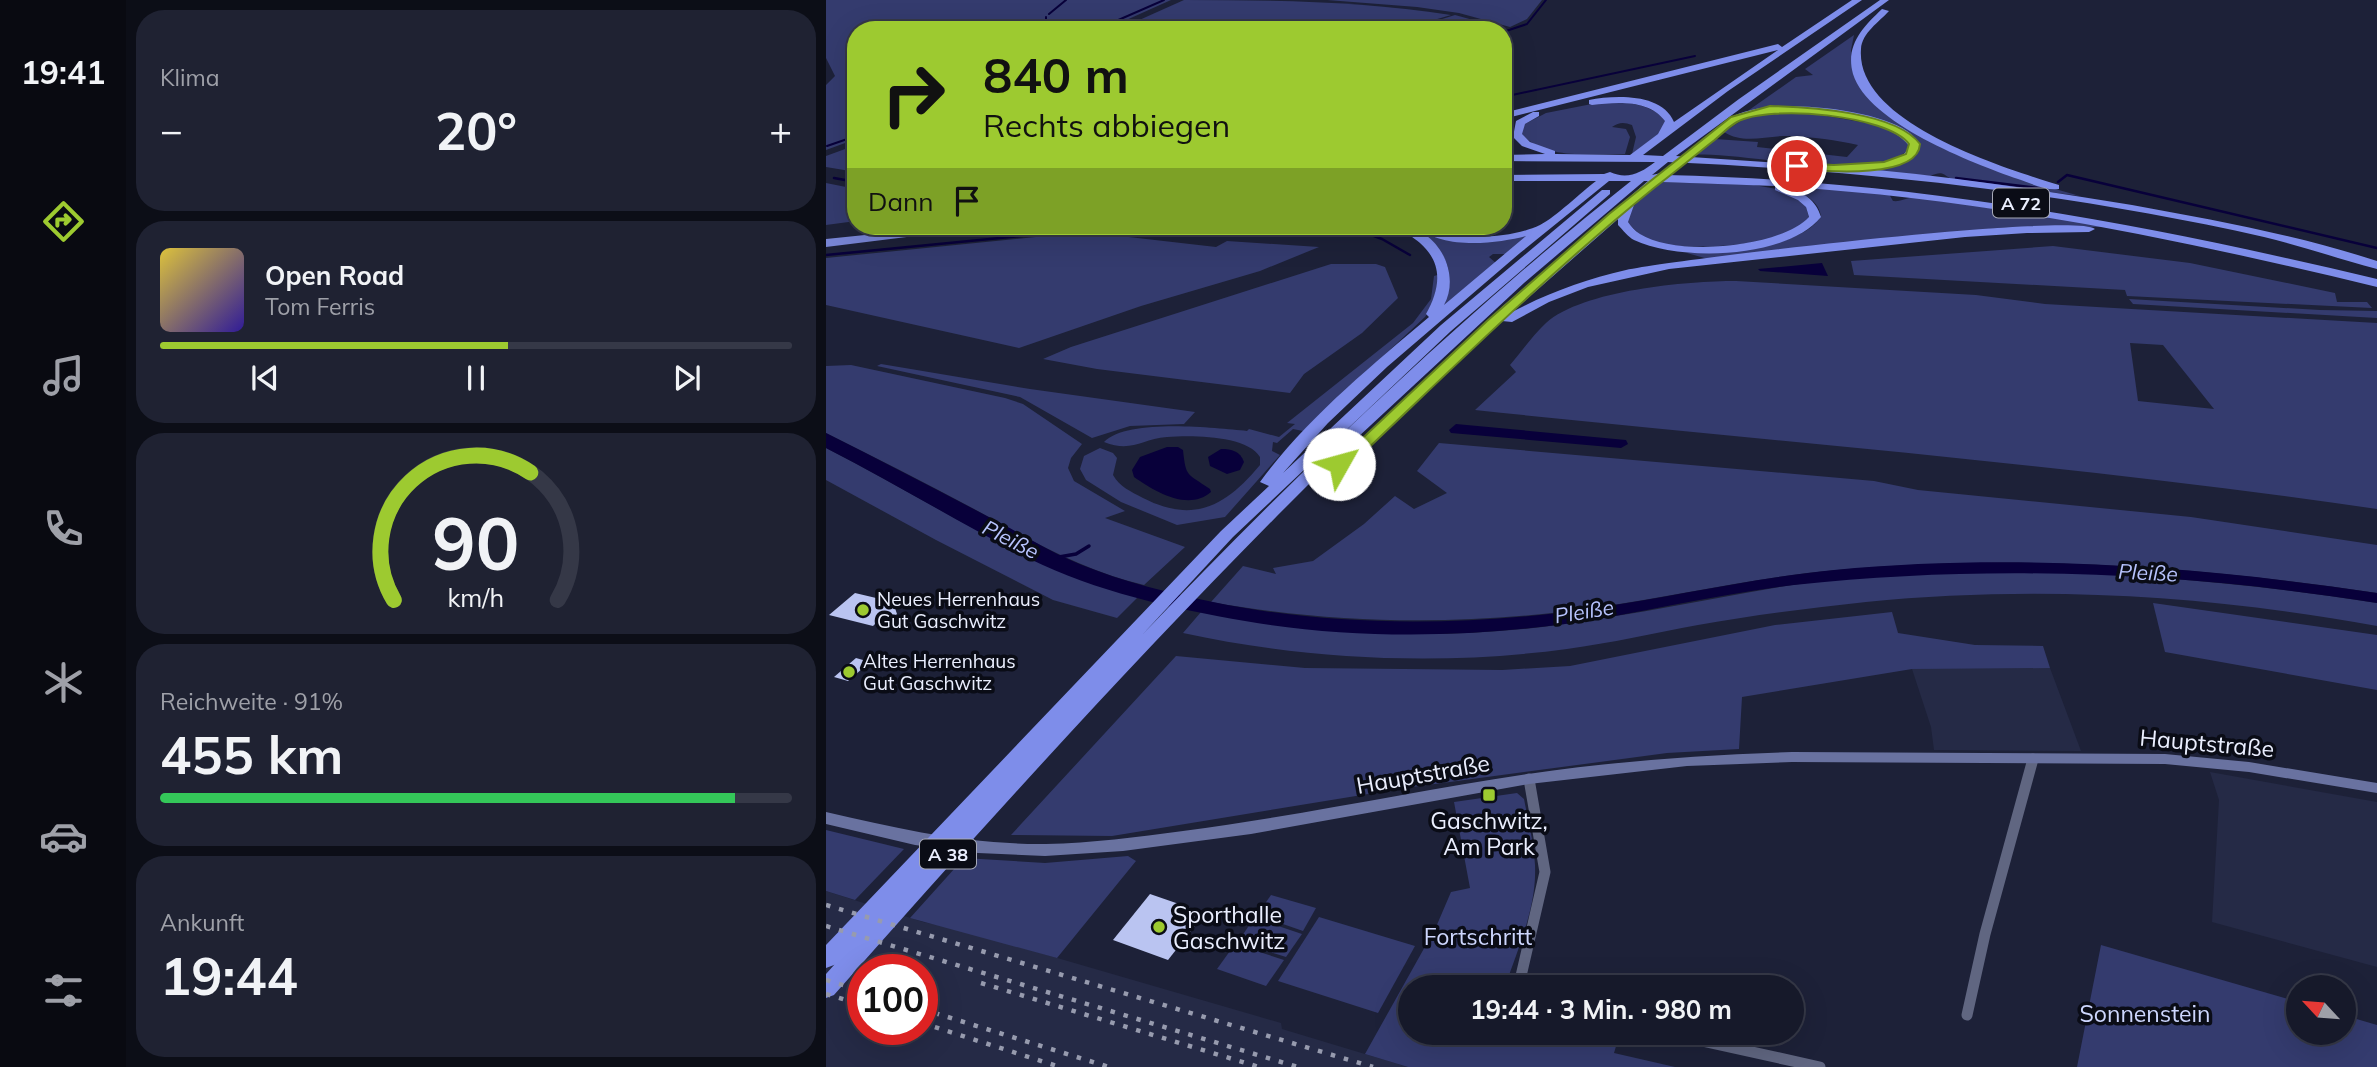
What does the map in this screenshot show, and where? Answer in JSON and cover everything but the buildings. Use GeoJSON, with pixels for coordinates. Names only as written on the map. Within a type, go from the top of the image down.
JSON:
{"type":"FeatureCollection","features":[{"type":"Feature","properties":{"kind":"highway"},"geometry":{"type":"LineString","coordinates":[[1239,531],[1269,481],[1302,441],[1412,339],[1556,217],[1655,140],[1725,89],[1858,0]]}},
{"type":"Feature","properties":{"kind":"highway","name":"A 38"},"geometry":{"type":"LineString","coordinates":[[826,959],[1239,531],[1446,328],[1608,191],[1723,103],[1872,0]]}},
{"type":"Feature","properties":{"kind":"highway"},"geometry":{"type":"LineString","coordinates":[[1290,495],[1355,453],[1459,353],[1629,202],[1888,5]]}},
{"type":"Feature","properties":{"kind":"highway"},"geometry":{"type":"LineString","coordinates":[[1888,5],[1860,38],[1855,50],[1855,63],[1868,90],[1900,120],[1953,150],[2015,175],[2068,191],[2305,244],[2377,267]]}},
{"type":"Feature","properties":{"kind":"highway","name":"A 38"},"geometry":{"type":"LineString","coordinates":[[826,989],[1239,531],[1290,495],[1461,332],[1621,194],[1744,100],[1888,5]]}},
{"type":"Feature","properties":{"kind":"highway"},"geometry":{"type":"LineString","coordinates":[[1512,114],[1751,55],[1780,46],[1824,24]]}},
{"type":"Feature","properties":{"kind":"highway"},"geometry":{"type":"LineString","coordinates":[[1597,159],[1552,153],[1531,147],[1519,139],[1518,126],[1528,118],[1548,110],[1599,101],[1629,101],[1655,107],[1669,118],[1669,126],[1655,140]]}},
{"type":"Feature","properties":{"kind":"highway"},"geometry":{"type":"LineString","coordinates":[[1512,178],[1699,169],[1869,168],[1893,164],[1913,153],[1914,144],[1907,134],[1892,126],[1812,110],[1770,109],[1734,120]]}},
{"type":"Feature","properties":{"kind":"highway"},"geometry":{"type":"LineString","coordinates":[[1512,158],[1597,159]]}},
{"type":"Feature","properties":{"kind":"highway","name":"A 72"},"geometry":{"type":"LineString","coordinates":[[1512,164],[1597,159],[1875,185],[2034,205],[2182,231],[2377,276]]}},
{"type":"Feature","properties":{"kind":"highway"},"geometry":{"type":"LineString","coordinates":[[1629,202],[1622,216],[1626,230],[1647,243],[1672,249],[1711,250],[1778,240],[1798,233],[1811,224],[1815,217],[1814,209],[1804,198],[1785,190],[1699,169]]}},
{"type":"Feature","properties":{"kind":"highway","name":"A 72"},"geometry":{"type":"LineString","coordinates":[[1699,169],[1824,173],[2035,199],[2215,231],[2377,267]]}},
{"type":"Feature","properties":{"kind":"highway"},"geometry":{"type":"LineString","coordinates":[[1834,169],[2013,189],[2183,218]]}},
{"type":"Feature","properties":{"kind":"highway"},"geometry":{"type":"LineString","coordinates":[[1512,172],[1583,174]]}},
{"type":"Feature","properties":{"kind":"highway"},"geometry":{"type":"LineString","coordinates":[[1753,182],[1900,193],[1979,203],[2175,236],[2377,283]]}},
{"type":"Feature","properties":{"kind":"highway"},"geometry":{"type":"LineString","coordinates":[[1447,235],[1490,239],[1526,233],[1556,217]]}},
{"type":"Feature","properties":{"kind":"highway"},"geometry":{"type":"LineString","coordinates":[[1459,353],[1504,320],[1538,302],[1595,282],[1647,270],[2011,230],[2089,229],[2175,236]]}},
{"type":"Feature","properties":{"kind":"highway"},"geometry":{"type":"LineString","coordinates":[[826,237],[847,235]]}},
{"type":"Feature","properties":{"kind":"highway"},"geometry":{"type":"LineString","coordinates":[[826,243],[898,235]]}},
{"type":"Feature","properties":{"kind":"highway"},"geometry":{"type":"LineString","coordinates":[[1412,339],[1441,301],[1446,277],[1442,262],[1433,248],[1416,235]]}},
{"type":"Feature","properties":{"kind":"main road","name":"Hauptstraße"},"geometry":{"type":"LineString","coordinates":[[826,818],[947,844],[1000,849],[1081,848],[1251,828],[1530,779],[1636,766],[1753,758],[2203,761],[2377,788]]}},
{"type":"Feature","properties":{"kind":"street"},"geometry":{"type":"LineString","coordinates":[[1967,1015],[1985,934],[2032,759]]}},
{"type":"Feature","properties":{"kind":"street"},"geometry":{"type":"LineString","coordinates":[[1521,975],[1545,872],[1530,779]]}},
{"type":"Feature","properties":{"kind":"street"},"geometry":{"type":"LineString","coordinates":[[1720,1045],[1820,1067]]}},
{"type":"Feature","properties":{"kind":"shaded area"},"geometry":{"type":"Polygon","coordinates":[[[2050,668],[2081,751],[1934,750],[1931,727],[1912,669],[2050,668]]]}},
{"type":"Feature","properties":{"kind":"shaded area"},"geometry":{"type":"Polygon","coordinates":[[[2210,772],[2377,802],[2377,967],[2212,922],[2219,800],[2210,772]]]}},
{"type":"Feature","properties":{"kind":"shaded area"},"geometry":{"type":"Polygon","coordinates":[[[826,891],[923,922],[958,929],[1281,1023],[1282,1029],[1408,1067],[826,1067],[826,891]]]}},
{"type":"Feature","properties":{"kind":"green space"},"geometry":{"type":"Polygon","coordinates":[[[826,0],[1171,0],[1124,21],[847,21],[847,142],[826,150],[826,85],[835,76],[826,58],[826,0]]]}},
{"type":"Feature","properties":{"kind":"green space"},"geometry":{"type":"Polygon","coordinates":[[[1184,0],[1351,4],[1451,15],[1431,21],[1137,21],[1184,0]]]}},
{"type":"Feature","properties":{"kind":"green space"},"geometry":{"type":"Polygon","coordinates":[[[1327,0],[1542,0],[1527,19],[1512,26],[1512,21],[1488,21],[1459,13],[1327,0]]]}},
{"type":"Feature","properties":{"kind":"green space"},"geometry":{"type":"Polygon","coordinates":[[[1455,15],[1477,21],[1436,21],[1455,15]]]}},
{"type":"Feature","properties":{"kind":"green space"},"geometry":{"type":"Polygon","coordinates":[[[1854,35],[1851,50],[1853,72],[1896,121],[2020,179],[2080,196],[1951,179],[1941,173],[1930,176],[1867,170],[1892,166],[1918,145],[1917,141],[1897,126],[1825,110],[1749,110],[1796,77],[1813,75],[1805,69],[1854,35]]]}},
{"type":"Feature","properties":{"kind":"green space"},"geometry":{"type":"Polygon","coordinates":[[[1602,102],[1637,105],[1652,110],[1666,120],[1659,134],[1632,154],[1636,137],[1632,125],[1626,123],[1612,127],[1626,129],[1630,137],[1625,154],[1557,152],[1532,143],[1521,134],[1523,125],[1546,113],[1602,102]]]}},
{"type":"Feature","properties":{"kind":"green space"},"geometry":{"type":"Polygon","coordinates":[[[1793,110],[1889,127],[1911,146],[1895,158],[1871,164],[1841,166],[1694,155],[1715,139],[1758,142],[1757,147],[1847,157],[1858,145],[1798,136],[1748,139],[1724,132],[1750,115],[1793,110]]]}},
{"type":"Feature","properties":{"kind":"green space"},"geometry":{"type":"Polygon","coordinates":[[[847,148],[847,170],[826,167],[826,156],[847,148]]]}},
{"type":"Feature","properties":{"kind":"green space"},"geometry":{"type":"Polygon","coordinates":[[[1661,182],[1754,185],[1777,189],[1805,203],[1809,218],[1799,228],[1762,241],[1691,247],[1657,243],[1640,235],[1627,221],[1629,210],[1661,182]]]}},
{"type":"Feature","properties":{"kind":"green space"},"geometry":{"type":"Polygon","coordinates":[[[826,183],[847,187],[847,222],[826,225],[826,183]]]}},
{"type":"Feature","properties":{"kind":"green space"},"geometry":{"type":"Polygon","coordinates":[[[1781,185],[1889,194],[1893,201],[1917,197],[2114,227],[2007,227],[1708,259],[1687,253],[1740,250],[1780,242],[1812,227],[1821,216],[1816,204],[1806,196],[1781,185]]]}},
{"type":"Feature","properties":{"kind":"green space"},"geometry":{"type":"Polygon","coordinates":[[[1529,234],[1507,254],[1493,254],[1489,257],[1497,264],[1441,310],[1447,296],[1449,272],[1446,261],[1423,235],[1443,235],[1458,240],[1529,234]]]}},
{"type":"Feature","properties":{"kind":"green space"},"geometry":{"type":"Polygon","coordinates":[[[1055,235],[1111,235],[1216,247],[1227,241],[1319,247],[1260,271],[1141,306],[1019,348],[826,305],[826,258],[1055,235]]]}},
{"type":"Feature","properties":{"kind":"green space"},"geometry":{"type":"Polygon","coordinates":[[[2053,246],[2190,263],[2335,293],[2337,302],[2367,302],[2372,308],[2127,296],[2125,290],[1854,275],[1851,261],[2053,246]]]}},
{"type":"Feature","properties":{"kind":"green space"},"geometry":{"type":"Polygon","coordinates":[[[1331,264],[1376,264],[1385,267],[1398,298],[1362,333],[1304,374],[1290,393],[1097,369],[1043,359],[1071,347],[1331,264]]]}},
{"type":"Feature","properties":{"kind":"green space"},"geometry":{"type":"Polygon","coordinates":[[[1441,274],[1433,306],[1425,317],[1303,431],[1293,429],[1277,443],[1273,442],[1272,451],[1280,455],[1225,517],[1177,525],[1121,502],[1086,480],[1080,469],[1084,456],[1100,448],[1113,453],[1117,458],[1113,475],[1116,479],[1126,488],[1161,506],[1193,510],[1208,507],[1221,500],[1235,491],[1260,465],[1260,457],[1243,444],[1218,438],[1190,436],[1158,438],[1129,446],[1104,442],[1132,430],[1172,426],[1249,429],[1279,437],[1295,424],[1287,423],[1413,323],[1431,299],[1434,276],[1441,274]]]}},
{"type":"Feature","properties":{"kind":"green space"},"geometry":{"type":"Polygon","coordinates":[[[1715,281],[1976,295],[2045,304],[2377,323],[2377,509],[2152,479],[1475,410],[1516,372],[1510,365],[1537,333],[1546,323],[1563,312],[1609,295],[1715,281]],[[2130,343],[2138,401],[2214,409],[2163,345],[2130,343]]]}},
{"type":"Feature","properties":{"kind":"green space"},"geometry":{"type":"Polygon","coordinates":[[[2129,299],[2377,311],[2377,318],[2133,304],[2129,299]]]}},
{"type":"Feature","properties":{"kind":"green space"},"geometry":{"type":"Polygon","coordinates":[[[881,364],[1030,389],[1195,412],[1184,424],[1130,426],[1092,438],[1020,397],[877,366],[881,364]]]}},
{"type":"Feature","properties":{"kind":"green space"},"geometry":{"type":"Polygon","coordinates":[[[851,365],[1023,404],[1082,444],[1071,458],[1068,468],[1074,481],[1125,511],[1105,518],[1185,547],[1144,585],[1126,580],[1056,553],[826,433],[826,366],[851,365]]]}},
{"type":"Feature","properties":{"kind":"green space"},"geometry":{"type":"Polygon","coordinates":[[[1439,443],[1874,481],[1918,490],[2191,517],[2377,545],[2377,593],[2175,570],[2107,565],[1972,563],[1807,573],[1598,607],[1453,620],[1356,619],[1259,610],[1211,602],[1243,566],[1276,574],[1273,568],[1313,561],[1364,524],[1395,496],[1414,509],[1447,493],[1417,471],[1439,443]]]}},
{"type":"Feature","properties":{"kind":"green space"},"geometry":{"type":"Polygon","coordinates":[[[826,448],[1017,550],[1096,584],[1138,597],[1117,618],[1053,600],[826,480],[826,448]]]}},
{"type":"Feature","properties":{"kind":"green space"},"geometry":{"type":"Polygon","coordinates":[[[2012,571],[2195,581],[2377,603],[2377,626],[2314,615],[2186,600],[1994,594],[1824,607],[1719,621],[1567,649],[1471,657],[1374,658],[1326,654],[1183,633],[1201,612],[1337,631],[1474,633],[1591,620],[1803,583],[1893,575],[2012,571]]]}},
{"type":"Feature","properties":{"kind":"green space"},"geometry":{"type":"Polygon","coordinates":[[[2153,603],[2377,635],[2377,690],[2165,652],[2153,603]]]}},
{"type":"Feature","properties":{"kind":"green space"},"geometry":{"type":"Polygon","coordinates":[[[1892,612],[1898,633],[1975,645],[2043,646],[2050,668],[1912,669],[1742,697],[1739,749],[1667,753],[1405,788],[1112,836],[1011,835],[1176,656],[1305,668],[1502,670],[1570,666],[1775,625],[1892,612]]]}},
{"type":"Feature","properties":{"kind":"green space","name":"Fortschritt"},"geometry":{"type":"Polygon","coordinates":[[[1517,793],[1524,799],[1534,857],[1535,881],[1526,927],[1509,975],[1409,975],[1436,927],[1451,892],[1470,888],[1454,802],[1517,793]]]}},
{"type":"Feature","properties":{"kind":"green space"},"geometry":{"type":"Polygon","coordinates":[[[826,830],[904,849],[855,900],[826,891],[826,830]]]}},
{"type":"Feature","properties":{"kind":"green space"},"geometry":{"type":"Polygon","coordinates":[[[1128,856],[1136,861],[1057,958],[910,918],[964,858],[1045,863],[1128,856]]]}},
{"type":"Feature","properties":{"kind":"green space"},"geometry":{"type":"Polygon","coordinates":[[[1271,895],[1316,908],[1303,931],[1257,915],[1271,895]]]}},
{"type":"Feature","properties":{"kind":"green space"},"geometry":{"type":"Polygon","coordinates":[[[1319,917],[1415,946],[1378,1013],[1278,981],[1319,917]]]}},
{"type":"Feature","properties":{"kind":"green space"},"geometry":{"type":"Polygon","coordinates":[[[1254,918],[1302,934],[1286,957],[1238,942],[1254,918]]]}},
{"type":"Feature","properties":{"kind":"green space"},"geometry":{"type":"Polygon","coordinates":[[[1235,944],[1284,960],[1266,986],[1217,969],[1235,944]]]}},
{"type":"Feature","properties":{"kind":"green space","name":"Sonnenstein"},"geometry":{"type":"Polygon","coordinates":[[[2101,945],[2286,999],[2286,1045],[2356,1045],[2356,1019],[2377,1025],[2377,1067],[2077,1067],[2101,945]]]}},
{"type":"Feature","properties":{"kind":"green space","name":"Fortschritt"},"geometry":{"type":"Polygon","coordinates":[[[1398,995],[1398,1045],[1616,1045],[1614,1053],[1675,1067],[1408,1067],[1365,1054],[1398,995]]]}},
{"type":"Feature","properties":{"kind":"water"},"geometry":{"type":"Polygon","coordinates":[[[1252,235],[1322,235],[1320,237],[1252,235]]]}},
{"type":"Feature","properties":{"kind":"water"},"geometry":{"type":"Polygon","coordinates":[[[1822,263],[1828,276],[1758,269],[1822,263]]]}},
{"type":"Feature","properties":{"kind":"water"},"geometry":{"type":"Polygon","coordinates":[[[1456,424],[1626,440],[1628,444],[1621,448],[1451,433],[1449,430],[1456,424]]]}},
{"type":"Feature","properties":{"kind":"water","name":"Pleiße"},"geometry":{"type":"Polygon","coordinates":[[[826,433],[1052,551],[1098,571],[1196,599],[1308,616],[1404,622],[1500,618],[1596,608],[1804,573],[1970,563],[2174,569],[2377,593],[2377,603],[2232,584],[2086,574],[2013,573],[1867,578],[1794,585],[1565,624],[1486,632],[1365,634],[1284,627],[1163,605],[1108,590],[1055,570],[1004,546],[826,448],[826,433]]]}},
{"type":"Feature","properties":{"kind":"water"},"geometry":{"type":"Polygon","coordinates":[[[1167,447],[1183,450],[1189,474],[1211,492],[1202,498],[1182,500],[1161,493],[1134,477],[1132,470],[1140,457],[1167,447]]]}},
{"type":"Feature","properties":{"kind":"water"},"geometry":{"type":"Polygon","coordinates":[[[1221,449],[1232,450],[1240,455],[1244,462],[1240,470],[1227,474],[1210,466],[1208,457],[1221,449]]]}},
{"type":"Feature","properties":{"kind":"waterway"},"geometry":{"type":"LineString","coordinates":[[1049,14],[1066,0]]}},
{"type":"Feature","properties":{"kind":"waterway"},"geometry":{"type":"LineString","coordinates":[[1116,21],[1164,0]]}},
{"type":"Feature","properties":{"kind":"waterway"},"geometry":{"type":"LineString","coordinates":[[1512,29],[1527,24],[1546,0]]}},
{"type":"Feature","properties":{"kind":"waterway"},"geometry":{"type":"LineString","coordinates":[[1046,17],[1046,20],[1053,21]]}},
{"type":"Feature","properties":{"kind":"waterway"},"geometry":{"type":"LineString","coordinates":[[1512,95],[1695,56]]}},
{"type":"Feature","properties":{"kind":"waterway"},"geometry":{"type":"LineString","coordinates":[[827,146],[847,139]]}},
{"type":"Feature","properties":{"kind":"waterway"},"geometry":{"type":"LineString","coordinates":[[2058,182],[2067,175],[2377,248]]}},
{"type":"Feature","properties":{"kind":"waterway"},"geometry":{"type":"LineString","coordinates":[[834,178],[847,180]]}},
{"type":"Feature","properties":{"kind":"waterway"},"geometry":{"type":"LineString","coordinates":[[1956,178],[2046,189]]}},
{"type":"Feature","properties":{"kind":"waterway"},"geometry":{"type":"LineString","coordinates":[[826,255],[1030,235]]}},
{"type":"Feature","properties":{"kind":"waterway"},"geometry":{"type":"LineString","coordinates":[[1372,235],[1410,255]]}},
{"type":"Feature","properties":{"kind":"waterway"},"geometry":{"type":"LineString","coordinates":[[1059,557],[1076,554],[1089,546]]}},
{"type":"Feature","properties":{"kind":"railway"},"geometry":{"type":"LineString","coordinates":[[826,905],[1373,1067]]}},
{"type":"Feature","properties":{"kind":"railway"},"geometry":{"type":"LineString","coordinates":[[826,926],[1298,1067]]}},
{"type":"Feature","properties":{"kind":"railway"},"geometry":{"type":"LineString","coordinates":[[826,980],[847,986]]}},
{"type":"Feature","properties":{"kind":"railway"},"geometry":{"type":"LineString","coordinates":[[981,983],[1259,1067]]}},
{"type":"Feature","properties":{"kind":"railway"},"geometry":{"type":"LineString","coordinates":[[826,994],[847,1000]]}},
{"type":"Feature","properties":{"kind":"railway"},"geometry":{"type":"LineString","coordinates":[[938,1014],[1109,1067]]}},
{"type":"Feature","properties":{"kind":"railway"},"geometry":{"type":"LineString","coordinates":[[938,1028],[1060,1067]]}},
{"type":"Feature","properties":{"kind":"place","name":"Neues Herrenhaus Gut Gaschwitz"},"geometry":{"type":"Point","coordinates":[863,610]}},
{"type":"Feature","properties":{"kind":"place","name":"Altes Herrenhaus Gut Gaschwitz"},"geometry":{"type":"Point","coordinates":[849,672]}},
{"type":"Feature","properties":{"kind":"place","name":"Gaschwitz, Am Park"},"geometry":{"type":"Point","coordinates":[1489,795]}},
{"type":"Feature","properties":{"kind":"place","name":"Sporthalle Gaschwitz"},"geometry":{"type":"Point","coordinates":[1159,927]}},
{"type":"Feature","properties":{"kind":"route"},"geometry":{"type":"LineString","coordinates":[[1339,464],[1355,453],[1459,353],[1613,216],[1734,120],[1770,109],[1812,110],[1892,126],[1911,137],[1914,144],[1913,153],[1886,166],[1834,169],[1797,166]]}}]}
